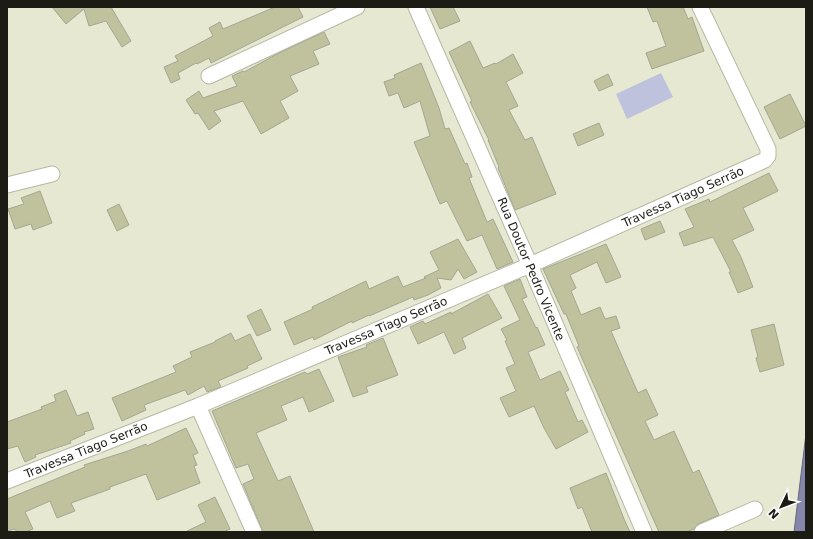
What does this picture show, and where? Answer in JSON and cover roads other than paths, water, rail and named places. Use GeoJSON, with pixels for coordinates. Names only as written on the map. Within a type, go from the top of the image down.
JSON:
{"type":"FeatureCollection","features":[{"type":"Feature","properties":{"kind":"street"},"geometry":{"type":"LineString","coordinates":[[209,76],[357,7]]}},
{"type":"Feature","properties":{"kind":"street","name":"Rua Doutor Pedro Vicente"},"geometry":{"type":"LineString","coordinates":[[416,7],[530,265],[644,532]]}},
{"type":"Feature","properties":{"kind":"street","name":"Travessa Tiago Serrão"},"geometry":{"type":"LineString","coordinates":[[7,481],[198,406],[530,265],[765,160],[768,156],[768,149],[700,7]]}},
{"type":"Feature","properties":{"kind":"street"},"geometry":{"type":"LineString","coordinates":[[7,185],[52,174]]}},
{"type":"Feature","properties":{"kind":"street"},"geometry":{"type":"LineString","coordinates":[[198,406],[254,532]]}},
{"type":"Feature","properties":{"kind":"street"},"geometry":{"type":"LineString","coordinates":[[702,532],[755,509]]}}]}
